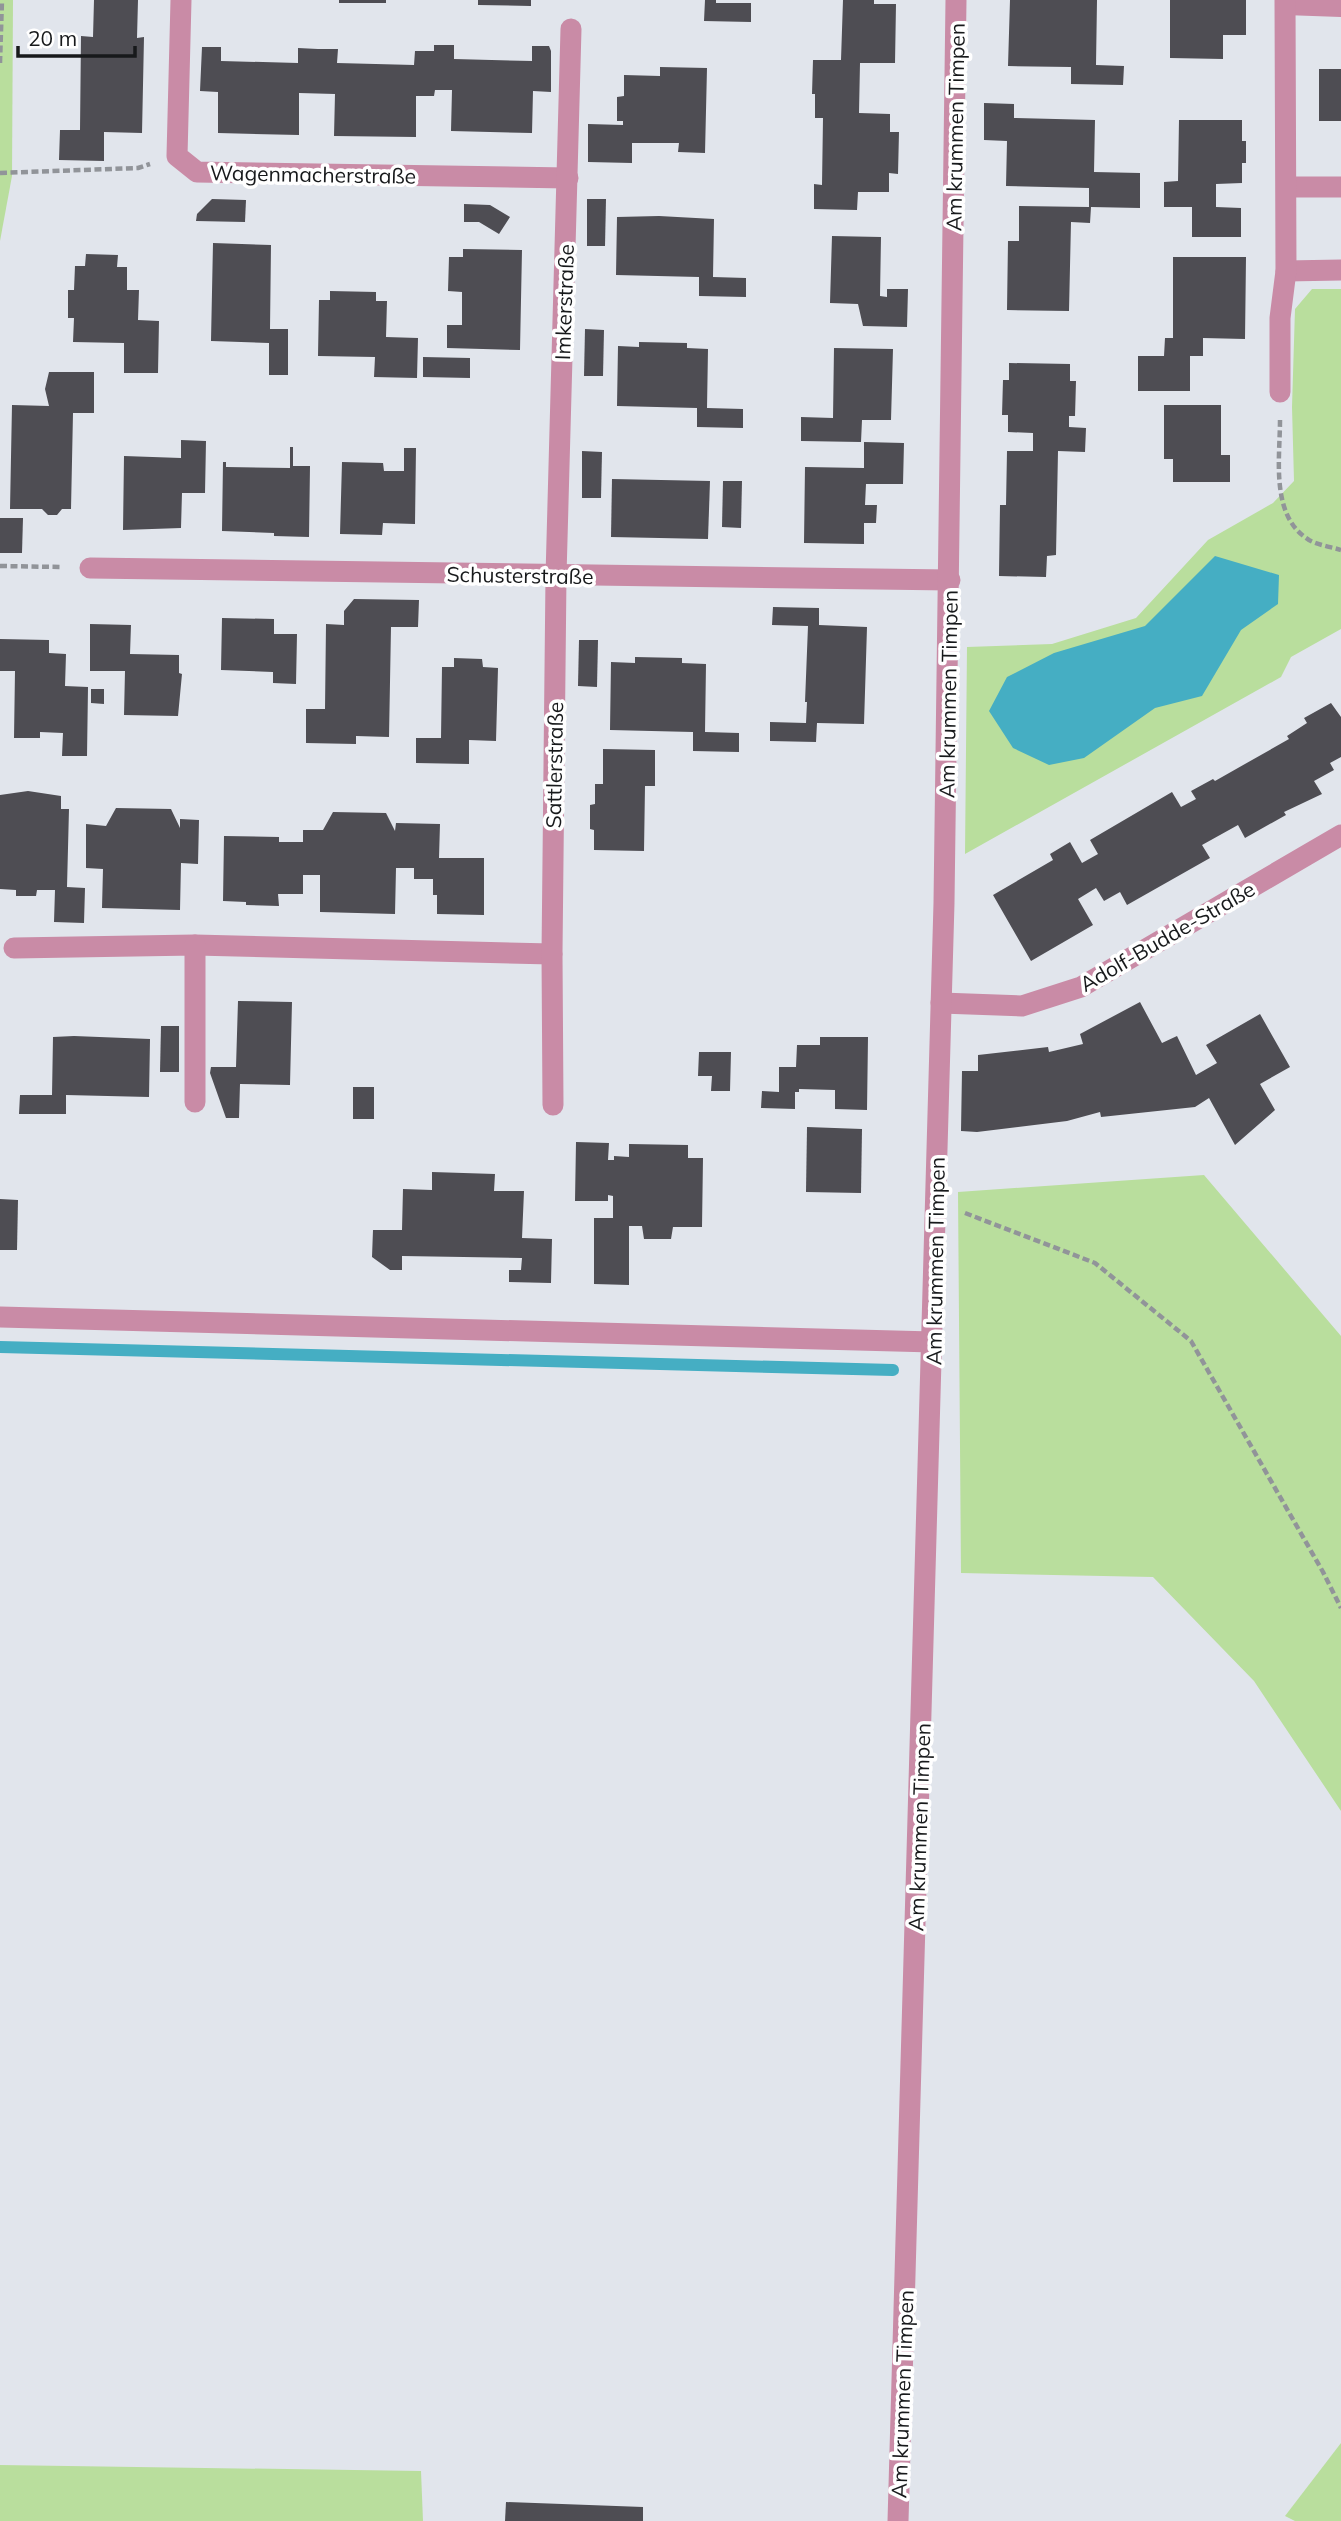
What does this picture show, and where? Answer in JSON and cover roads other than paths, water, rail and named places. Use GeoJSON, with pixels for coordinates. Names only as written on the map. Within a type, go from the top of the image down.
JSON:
{"type":"FeatureCollection","features":[{"type":"Feature","properties":{"kind":"street","name":"Wagenmacherstraße"},"geometry":{"type":"LineString","coordinates":[[181,0],[177,156],[197,172],[568,178]]}},
{"type":"Feature","properties":{"kind":"street","name":"Am krummen Timpen"},"geometry":{"type":"LineString","coordinates":[[898,2521],[941,1003],[950,580],[956,0]]}},
{"type":"Feature","properties":{"kind":"street"},"geometry":{"type":"LineString","coordinates":[[1280,392],[1280,318],[1286,271],[1287,187],[1284,3]]}},
{"type":"Feature","properties":{"kind":"street","name":"Imkerstraße"},"geometry":{"type":"LineString","coordinates":[[556,576],[571,29]]}},
{"type":"Feature","properties":{"kind":"street"},"geometry":{"type":"LineString","coordinates":[[1287,187],[1341,187]]}},
{"type":"Feature","properties":{"kind":"street"},"geometry":{"type":"LineString","coordinates":[[1286,271],[1341,270]]}},
{"type":"Feature","properties":{"kind":"street","name":"Schusterstraße"},"geometry":{"type":"LineString","coordinates":[[90,568],[950,580]]}},
{"type":"Feature","properties":{"kind":"street","name":"Sattlerstraße"},"geometry":{"type":"LineString","coordinates":[[553,1105],[556,576]]}},
{"type":"Feature","properties":{"kind":"street","name":"Adolf-Budde-Straße"},"geometry":{"type":"LineString","coordinates":[[941,1003],[1022,1006],[1081,987],[1341,835]]}},
{"type":"Feature","properties":{"kind":"street"},"geometry":{"type":"LineString","coordinates":[[14,948],[195,945],[552,954]]}},
{"type":"Feature","properties":{"kind":"street"},"geometry":{"type":"LineString","coordinates":[[195,945],[195,1102]]}},
{"type":"Feature","properties":{"kind":"street"},"geometry":{"type":"LineString","coordinates":[[0,1317],[933,1342]]}},
{"type":"Feature","properties":{"kind":"lane"},"geometry":{"type":"LineString","coordinates":[[1284,3],[1341,8]]}},
{"type":"Feature","properties":{"kind":"water"},"geometry":{"type":"Polygon","coordinates":[[[1215,556],[1279,575],[1278,604],[1241,630],[1202,696],[1155,708],[1084,758],[1049,765],[1013,748],[989,711],[1007,677],[1054,653],[1145,626],[1215,556]]]}},
{"type":"Feature","properties":{"kind":"waterway"},"geometry":{"type":"LineString","coordinates":[[0,1347],[893,1370]]}}]}
